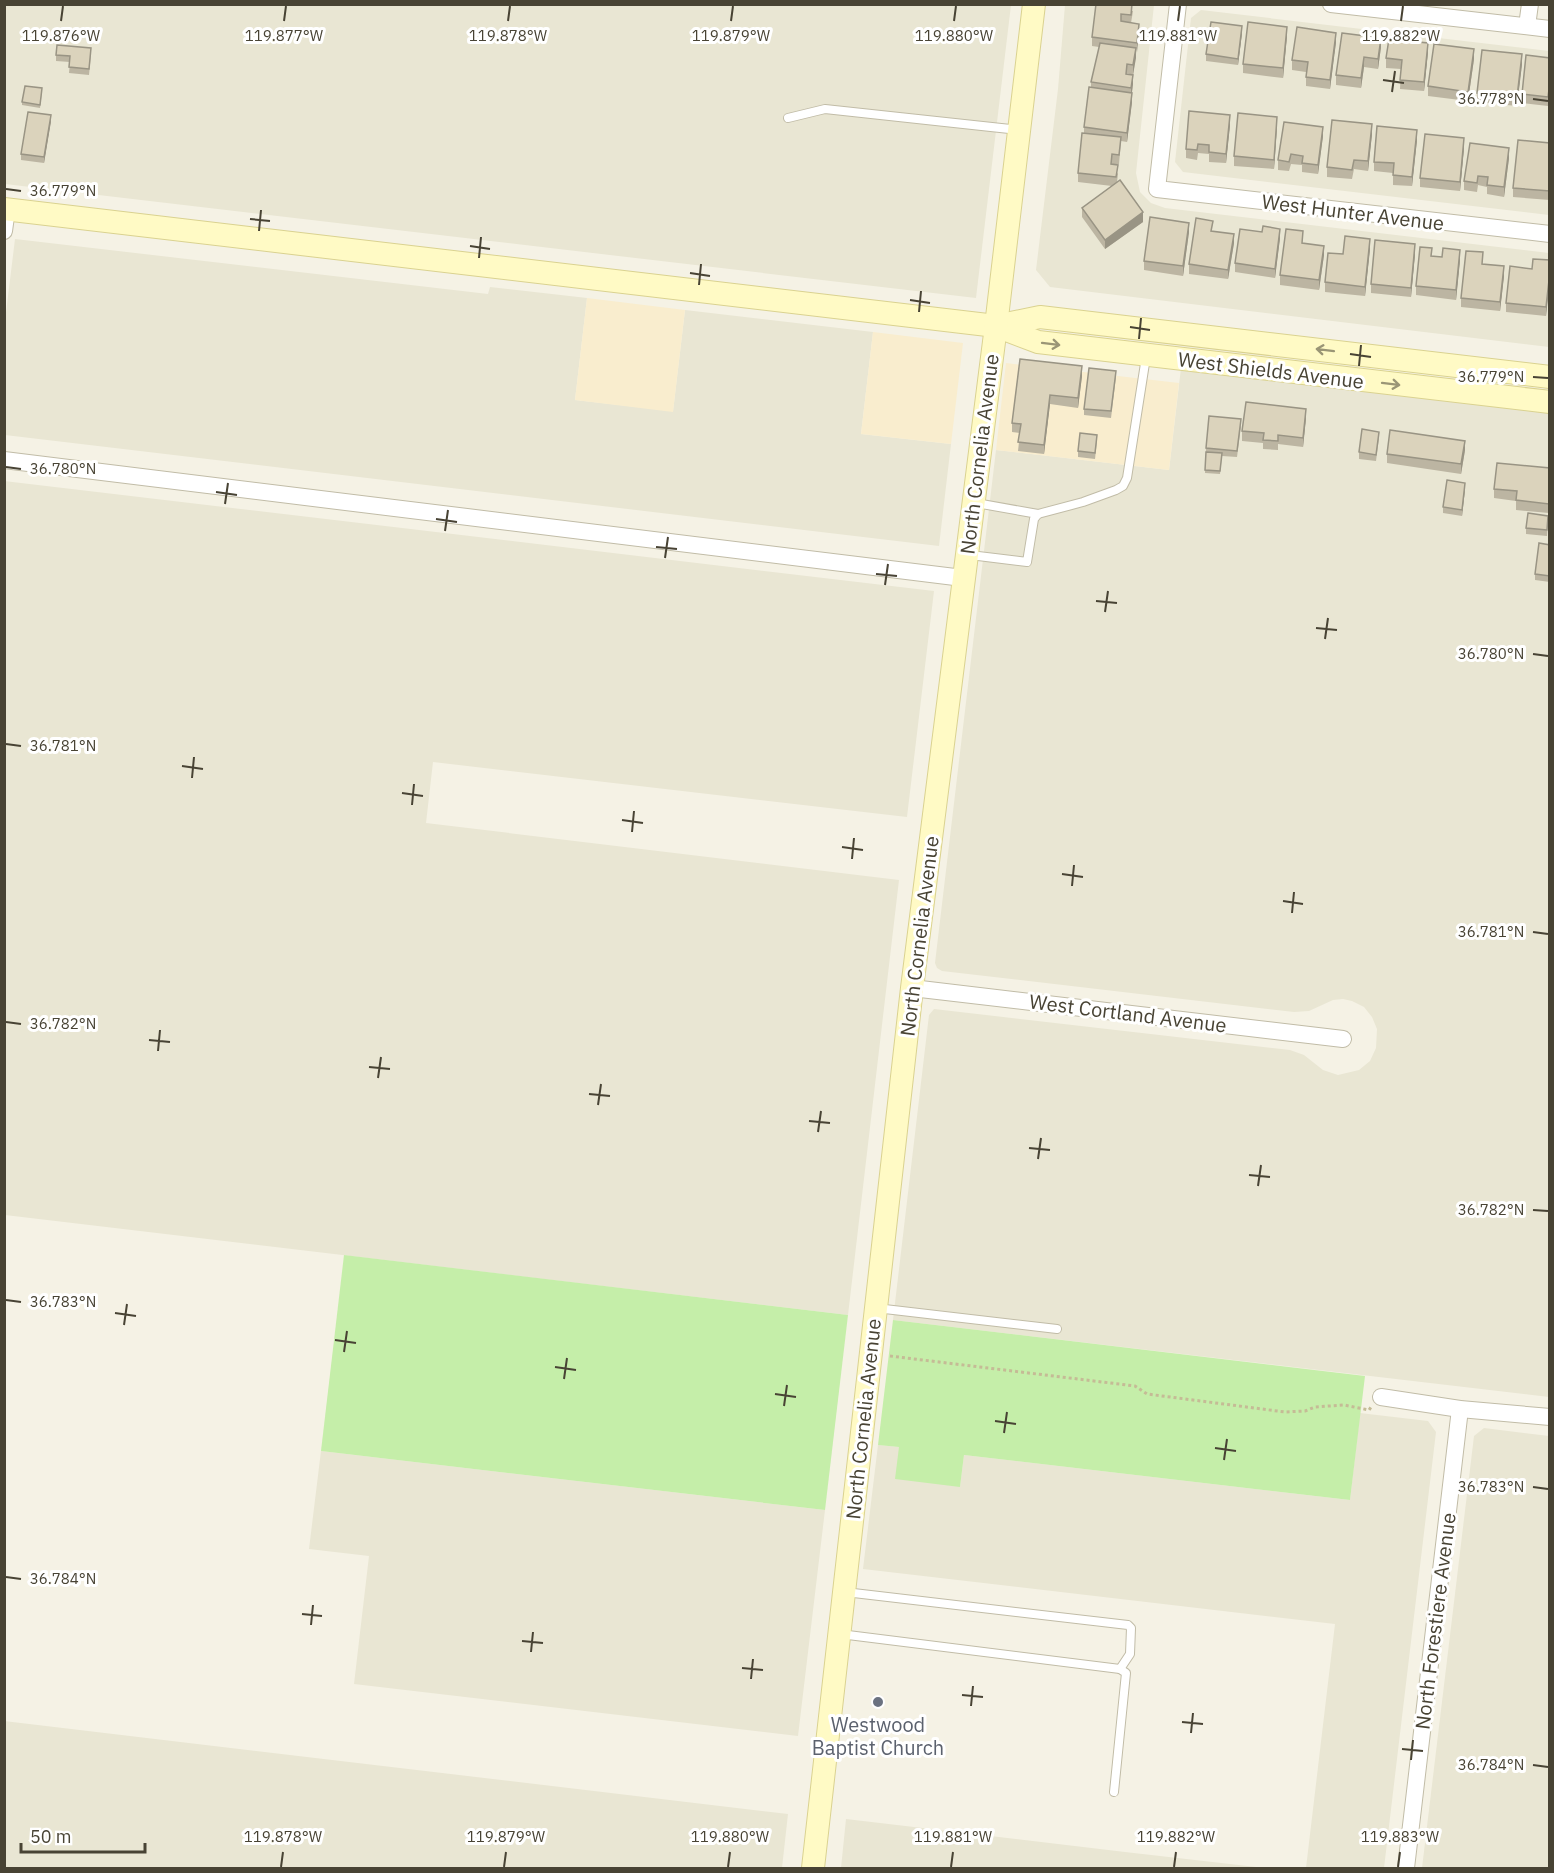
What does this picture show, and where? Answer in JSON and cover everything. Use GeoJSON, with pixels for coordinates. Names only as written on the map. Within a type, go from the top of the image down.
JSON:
{"type":"FeatureCollection","features":[{"type":"Feature","properties":{"kind":"street","name":"North Cornelia Avenue"},"geometry":{"type":"LineString","coordinates":[[813,1869],[912,988],[996,326],[1034,4]]}},
{"type":"Feature","properties":{"kind":"street","name":"West Hunter Avenue"},"geometry":{"type":"LineString","coordinates":[[1178,4],[1157,189],[1550,234]]}},
{"type":"Feature","properties":{"kind":"street"},"geometry":{"type":"LineString","coordinates":[[1331,4],[1550,29]]}},
{"type":"Feature","properties":{"kind":"street"},"geometry":{"type":"LineString","coordinates":[[1527,26],[1530,4]]}},
{"type":"Feature","properties":{"kind":"street","name":"West Shields Avenue"},"geometry":{"type":"LineString","coordinates":[[5,216],[996,326],[1038,342],[1550,402]]}},
{"type":"Feature","properties":{"kind":"street","name":"West Shields Avenue"},"geometry":{"type":"LineString","coordinates":[[996,326],[1040,317],[1550,376]]}},
{"type":"Feature","properties":{"kind":"street"},"geometry":{"type":"LineString","coordinates":[[4,460],[963,578]]}},
{"type":"Feature","properties":{"kind":"street","name":"West Cortland Avenue"},"geometry":{"type":"LineString","coordinates":[[912,988],[1343,1039]]}},
{"type":"Feature","properties":{"kind":"street"},"geometry":{"type":"LineString","coordinates":[[1381,1397],[1550,1417]]}},
{"type":"Feature","properties":{"kind":"street","name":"North Forestiere Avenue"},"geometry":{"type":"LineString","coordinates":[[1406,1869],[1460,1408]]}},
{"type":"Feature","properties":{"kind":"lane"},"geometry":{"type":"LineString","coordinates":[[788,118],[825,109],[1020,130]]}},
{"type":"Feature","properties":{"kind":"lane"},"geometry":{"type":"LineString","coordinates":[[973,502],[1038,514],[1083,502],[1123,486],[1127,478],[1146,355]]}},
{"type":"Feature","properties":{"kind":"lane"},"geometry":{"type":"LineString","coordinates":[[966,555],[1027,562],[1034,519],[1038,514]]}},
{"type":"Feature","properties":{"kind":"lane"},"geometry":{"type":"LineString","coordinates":[[876,1308],[1057,1329]]}},
{"type":"Feature","properties":{"kind":"lane"},"geometry":{"type":"LineString","coordinates":[[844,1591],[1128,1624],[1131,1628],[1130,1654],[1120,1669]]}},
{"type":"Feature","properties":{"kind":"lane"},"geometry":{"type":"LineString","coordinates":[[840,1634],[1120,1669],[1126,1673],[1114,1792]]}},
{"type":"Feature","properties":{"kind":"path"},"geometry":{"type":"LineString","coordinates":[[871,1354],[1135,1386],[1147,1394],[1285,1412],[1305,1412],[1315,1407],[1344,1405],[1369,1410],[1381,1397]]}},
{"type":"Feature","properties":{"kind":"shaded area"},"geometry":{"type":"Polygon","coordinates":[[[5,5],[1011,5],[976,298],[5,184],[5,5]]]}},
{"type":"Feature","properties":{"kind":"shaded area"},"geometry":{"type":"Polygon","coordinates":[[[1065,5],[1154,5],[1136,173],[1140,192],[1151,203],[1165,208],[1549,253],[1549,347],[1050,287],[1036,270],[1058,89],[1065,5]]]}},
{"type":"Feature","properties":{"kind":"shaded area"},"geometry":{"type":"Polygon","coordinates":[[[1201,10],[1549,51],[1549,215],[1183,172],[1175,162],[1191,18],[1201,10]]]}},
{"type":"Feature","properties":{"kind":"shaded area"},"geometry":{"type":"Polygon","coordinates":[[[15,239],[488,294],[490,287],[587,298],[575,400],[673,411],[685,310],[873,332],[861,434],[951,444],[939,546],[5,435],[4,329],[15,239]]]}},
{"type":"Feature","properties":{"kind":"shaded area"},"geometry":{"type":"Polygon","coordinates":[[[587,298],[685,310],[673,412],[575,400],[587,298]]]}},
{"type":"Feature","properties":{"kind":"shaded area"},"geometry":{"type":"Polygon","coordinates":[[[873,332],[963,343],[951,444],[861,434],[873,332]]]}},
{"type":"Feature","properties":{"kind":"shaded area"},"geometry":{"type":"Polygon","coordinates":[[[1006,363],[1179,383],[1169,470],[996,450],[1006,363]]]}},
{"type":"Feature","properties":{"kind":"shaded area"},"geometry":{"type":"Polygon","coordinates":[[[1181,368],[1549,412],[1549,1397],[893,1320],[929,1015],[934,1009],[1290,1050],[1304,1055],[1323,1070],[1338,1075],[1359,1070],[1370,1061],[1376,1048],[1377,1029],[1372,1017],[1364,1007],[1343,999],[1333,1000],[1309,1011],[1294,1012],[942,971],[935,963],[996,450],[1169,470],[1181,368]]]}},
{"type":"Feature","properties":{"kind":"shaded area"},"geometry":{"type":"Polygon","coordinates":[[[4,481],[934,591],[907,817],[433,762],[426,823],[899,880],[848,1315],[5,1215],[4,481]]]}},
{"type":"Feature","properties":{"kind":"shaded area"},"geometry":{"type":"Polygon","coordinates":[[[1360,1413],[1428,1421],[1436,1432],[1384,1868],[1306,1868],[1335,1624],[863,1569],[878,1445],[899,1447],[960,1487],[964,1455],[1350,1500],[1360,1413]]]}},
{"type":"Feature","properties":{"kind":"shaded area"},"geometry":{"type":"Polygon","coordinates":[[[1484,1428],[1549,1436],[1549,1868],[1422,1868],[1474,1436],[1484,1428]]]}},
{"type":"Feature","properties":{"kind":"shaded area"},"geometry":{"type":"Polygon","coordinates":[[[321,1451],[825,1510],[798,1736],[354,1684],[369,1556],[309,1549],[321,1451]]]}},
{"type":"Feature","properties":{"kind":"shaded area"},"geometry":{"type":"Polygon","coordinates":[[[4,1721],[788,1814],[782,1868],[5,1868],[4,1721]]]}},
{"type":"Feature","properties":{"kind":"shaded area"},"geometry":{"type":"Polygon","coordinates":[[[846,1819],[1125,1852],[1265,1868],[841,1868],[846,1819]]]}},
{"type":"Feature","properties":{"kind":"green space"},"geometry":{"type":"Polygon","coordinates":[[[344,1255],[848,1315],[825,1510],[321,1451],[344,1255]]]}},
{"type":"Feature","properties":{"kind":"green space"},"geometry":{"type":"Polygon","coordinates":[[[893,1320],[1365,1376],[1350,1500],[964,1455],[960,1487],[895,1479],[899,1447],[878,1445],[893,1320]]]}},
{"type":"Feature","properties":{"kind":"building"},"geometry":{"type":"Polygon","coordinates":[[[1096,4],[1132,4],[1131,15],[1121,14],[1121,21],[1139,24],[1137,43],[1092,37],[1096,4]]]}},
{"type":"Feature","properties":{"kind":"building"},"geometry":{"type":"Polygon","coordinates":[[[1211,22],[1242,26],[1238,59],[1206,54],[1211,22]]]}},
{"type":"Feature","properties":{"kind":"building"},"geometry":{"type":"Polygon","coordinates":[[[1248,22],[1287,27],[1283,68],[1243,64],[1248,22]]]}},
{"type":"Feature","properties":{"kind":"building"},"geometry":{"type":"Polygon","coordinates":[[[1297,27],[1336,33],[1330,80],[1306,77],[1308,62],[1292,60],[1297,27]]]}},
{"type":"Feature","properties":{"kind":"building"},"geometry":{"type":"Polygon","coordinates":[[[1342,33],[1381,38],[1378,59],[1364,57],[1361,78],[1336,75],[1342,33]]]}},
{"type":"Feature","properties":{"kind":"building"},"geometry":{"type":"Polygon","coordinates":[[[1389,39],[1428,43],[1424,82],[1400,80],[1402,60],[1386,58],[1389,39]]]}},
{"type":"Feature","properties":{"kind":"building"},"geometry":{"type":"Polygon","coordinates":[[[1100,43],[1136,48],[1133,65],[1127,64],[1126,74],[1133,75],[1131,88],[1091,82],[1100,43]]]}},
{"type":"Feature","properties":{"kind":"building"},"geometry":{"type":"Polygon","coordinates":[[[1434,44],[1474,49],[1468,92],[1428,86],[1434,44]]]}},
{"type":"Feature","properties":{"kind":"building"},"geometry":{"type":"Polygon","coordinates":[[[57,45],[91,48],[89,69],[69,67],[70,56],[56,55],[57,45]]]}},
{"type":"Feature","properties":{"kind":"building"},"geometry":{"type":"Polygon","coordinates":[[[1482,50],[1522,54],[1517,97],[1477,93],[1482,50]]]}},
{"type":"Feature","properties":{"kind":"building"},"geometry":{"type":"Polygon","coordinates":[[[1526,55],[1550,58],[1548,97],[1522,94],[1526,55]]]}},
{"type":"Feature","properties":{"kind":"building"},"geometry":{"type":"Polygon","coordinates":[[[25,86],[42,88],[40,105],[22,102],[25,86]]]}},
{"type":"Feature","properties":{"kind":"building"},"geometry":{"type":"Polygon","coordinates":[[[1089,87],[1132,93],[1127,133],[1084,127],[1089,87]]]}},
{"type":"Feature","properties":{"kind":"building"},"geometry":{"type":"Polygon","coordinates":[[[1189,111],[1230,115],[1226,154],[1209,152],[1209,145],[1198,144],[1197,150],[1186,149],[1189,111]]]}},
{"type":"Feature","properties":{"kind":"building"},"geometry":{"type":"Polygon","coordinates":[[[28,112],[51,115],[44,157],[21,154],[28,112]]]}},
{"type":"Feature","properties":{"kind":"building"},"geometry":{"type":"Polygon","coordinates":[[[1238,113],[1277,117],[1274,160],[1234,156],[1238,113]]]}},
{"type":"Feature","properties":{"kind":"building"},"geometry":{"type":"Polygon","coordinates":[[[1332,120],[1372,124],[1368,161],[1354,160],[1352,170],[1327,167],[1332,120]]]}},
{"type":"Feature","properties":{"kind":"building"},"geometry":{"type":"Polygon","coordinates":[[[1284,122],[1323,127],[1318,165],[1302,163],[1303,156],[1291,154],[1289,162],[1278,160],[1284,122]]]}},
{"type":"Feature","properties":{"kind":"building"},"geometry":{"type":"Polygon","coordinates":[[[1377,126],[1417,130],[1412,177],[1393,175],[1394,163],[1374,162],[1377,126]]]}},
{"type":"Feature","properties":{"kind":"building"},"geometry":{"type":"Polygon","coordinates":[[[1082,133],[1121,137],[1119,155],[1112,154],[1111,164],[1118,165],[1116,177],[1078,173],[1082,133]]]}},
{"type":"Feature","properties":{"kind":"building"},"geometry":{"type":"Polygon","coordinates":[[[1425,134],[1464,138],[1460,182],[1420,178],[1425,134]]]}},
{"type":"Feature","properties":{"kind":"building"},"geometry":{"type":"Polygon","coordinates":[[[1518,140],[1550,143],[1550,191],[1513,188],[1518,140]]]}},
{"type":"Feature","properties":{"kind":"building"},"geometry":{"type":"Polygon","coordinates":[[[1470,143],[1509,148],[1504,187],[1487,185],[1488,177],[1478,176],[1477,183],[1464,181],[1470,143]]]}},
{"type":"Feature","properties":{"kind":"building"},"geometry":{"type":"Polygon","coordinates":[[[1120,180],[1143,212],[1105,240],[1082,208],[1120,180]]]}},
{"type":"Feature","properties":{"kind":"building"},"geometry":{"type":"Polygon","coordinates":[[[1150,217],[1189,223],[1183,266],[1144,261],[1150,217]]]}},
{"type":"Feature","properties":{"kind":"building"},"geometry":{"type":"Polygon","coordinates":[[[1196,218],[1213,221],[1211,231],[1234,234],[1228,270],[1189,264],[1196,218]]]}},
{"type":"Feature","properties":{"kind":"building"},"geometry":{"type":"Polygon","coordinates":[[[1263,226],[1280,229],[1275,269],[1235,263],[1240,229],[1262,232],[1263,226]]]}},
{"type":"Feature","properties":{"kind":"building"},"geometry":{"type":"Polygon","coordinates":[[[1286,229],[1303,231],[1302,243],[1324,246],[1319,280],[1280,275],[1286,229]]]}},
{"type":"Feature","properties":{"kind":"building"},"geometry":{"type":"Polygon","coordinates":[[[1345,236],[1370,239],[1365,287],[1325,282],[1328,253],[1343,254],[1345,236]]]}},
{"type":"Feature","properties":{"kind":"building"},"geometry":{"type":"Polygon","coordinates":[[[1375,240],[1415,244],[1411,288],[1371,284],[1375,240]]]}},
{"type":"Feature","properties":{"kind":"building"},"geometry":{"type":"Polygon","coordinates":[[[1420,247],[1432,248],[1431,256],[1442,257],[1443,248],[1460,250],[1456,290],[1416,286],[1420,247]]]}},
{"type":"Feature","properties":{"kind":"building"},"geometry":{"type":"Polygon","coordinates":[[[1466,251],[1483,252],[1482,264],[1504,266],[1500,302],[1461,298],[1466,251]]]}},
{"type":"Feature","properties":{"kind":"building"},"geometry":{"type":"Polygon","coordinates":[[[1533,259],[1550,260],[1546,307],[1506,303],[1510,266],[1532,269],[1533,259]]]}},
{"type":"Feature","properties":{"kind":"building"},"geometry":{"type":"Polygon","coordinates":[[[1020,359],[1082,366],[1078,398],[1050,395],[1044,445],[1018,442],[1021,424],[1012,423],[1020,359]]]}},
{"type":"Feature","properties":{"kind":"building"},"geometry":{"type":"Polygon","coordinates":[[[1089,368],[1116,371],[1111,411],[1084,409],[1089,368]]]}},
{"type":"Feature","properties":{"kind":"building"},"geometry":{"type":"Polygon","coordinates":[[[1246,402],[1306,409],[1303,438],[1278,435],[1278,441],[1263,440],[1264,433],[1242,431],[1246,402]]]}},
{"type":"Feature","properties":{"kind":"building"},"geometry":{"type":"Polygon","coordinates":[[[1209,416],[1241,419],[1237,451],[1206,448],[1209,416]]]}},
{"type":"Feature","properties":{"kind":"building"},"geometry":{"type":"Polygon","coordinates":[[[1362,429],[1379,432],[1376,455],[1359,452],[1362,429]]]}},
{"type":"Feature","properties":{"kind":"building"},"geometry":{"type":"Polygon","coordinates":[[[1390,430],[1465,441],[1461,464],[1387,454],[1390,430]]]}},
{"type":"Feature","properties":{"kind":"building"},"geometry":{"type":"Polygon","coordinates":[[[1080,433],[1097,435],[1095,453],[1078,451],[1080,433]]]}},
{"type":"Feature","properties":{"kind":"building"},"geometry":{"type":"Polygon","coordinates":[[[1206,452],[1222,453],[1220,471],[1205,470],[1206,452]]]}},
{"type":"Feature","properties":{"kind":"building"},"geometry":{"type":"Polygon","coordinates":[[[1497,463],[1550,468],[1549,504],[1516,500],[1517,491],[1494,489],[1497,463]]]}},
{"type":"Feature","properties":{"kind":"building"},"geometry":{"type":"Polygon","coordinates":[[[1447,480],[1465,483],[1462,510],[1443,507],[1447,480]]]}},
{"type":"Feature","properties":{"kind":"building"},"geometry":{"type":"Polygon","coordinates":[[[1528,513],[1548,516],[1547,530],[1526,528],[1528,513]]]}},
{"type":"Feature","properties":{"kind":"building"},"geometry":{"type":"Polygon","coordinates":[[[1539,543],[1550,545],[1550,576],[1535,574],[1539,543]]]}},
{"type":"Feature","properties":{"kind":"place","name":"Westwood Baptist Church"},"geometry":{"type":"Point","coordinates":[878,1702]}}]}
